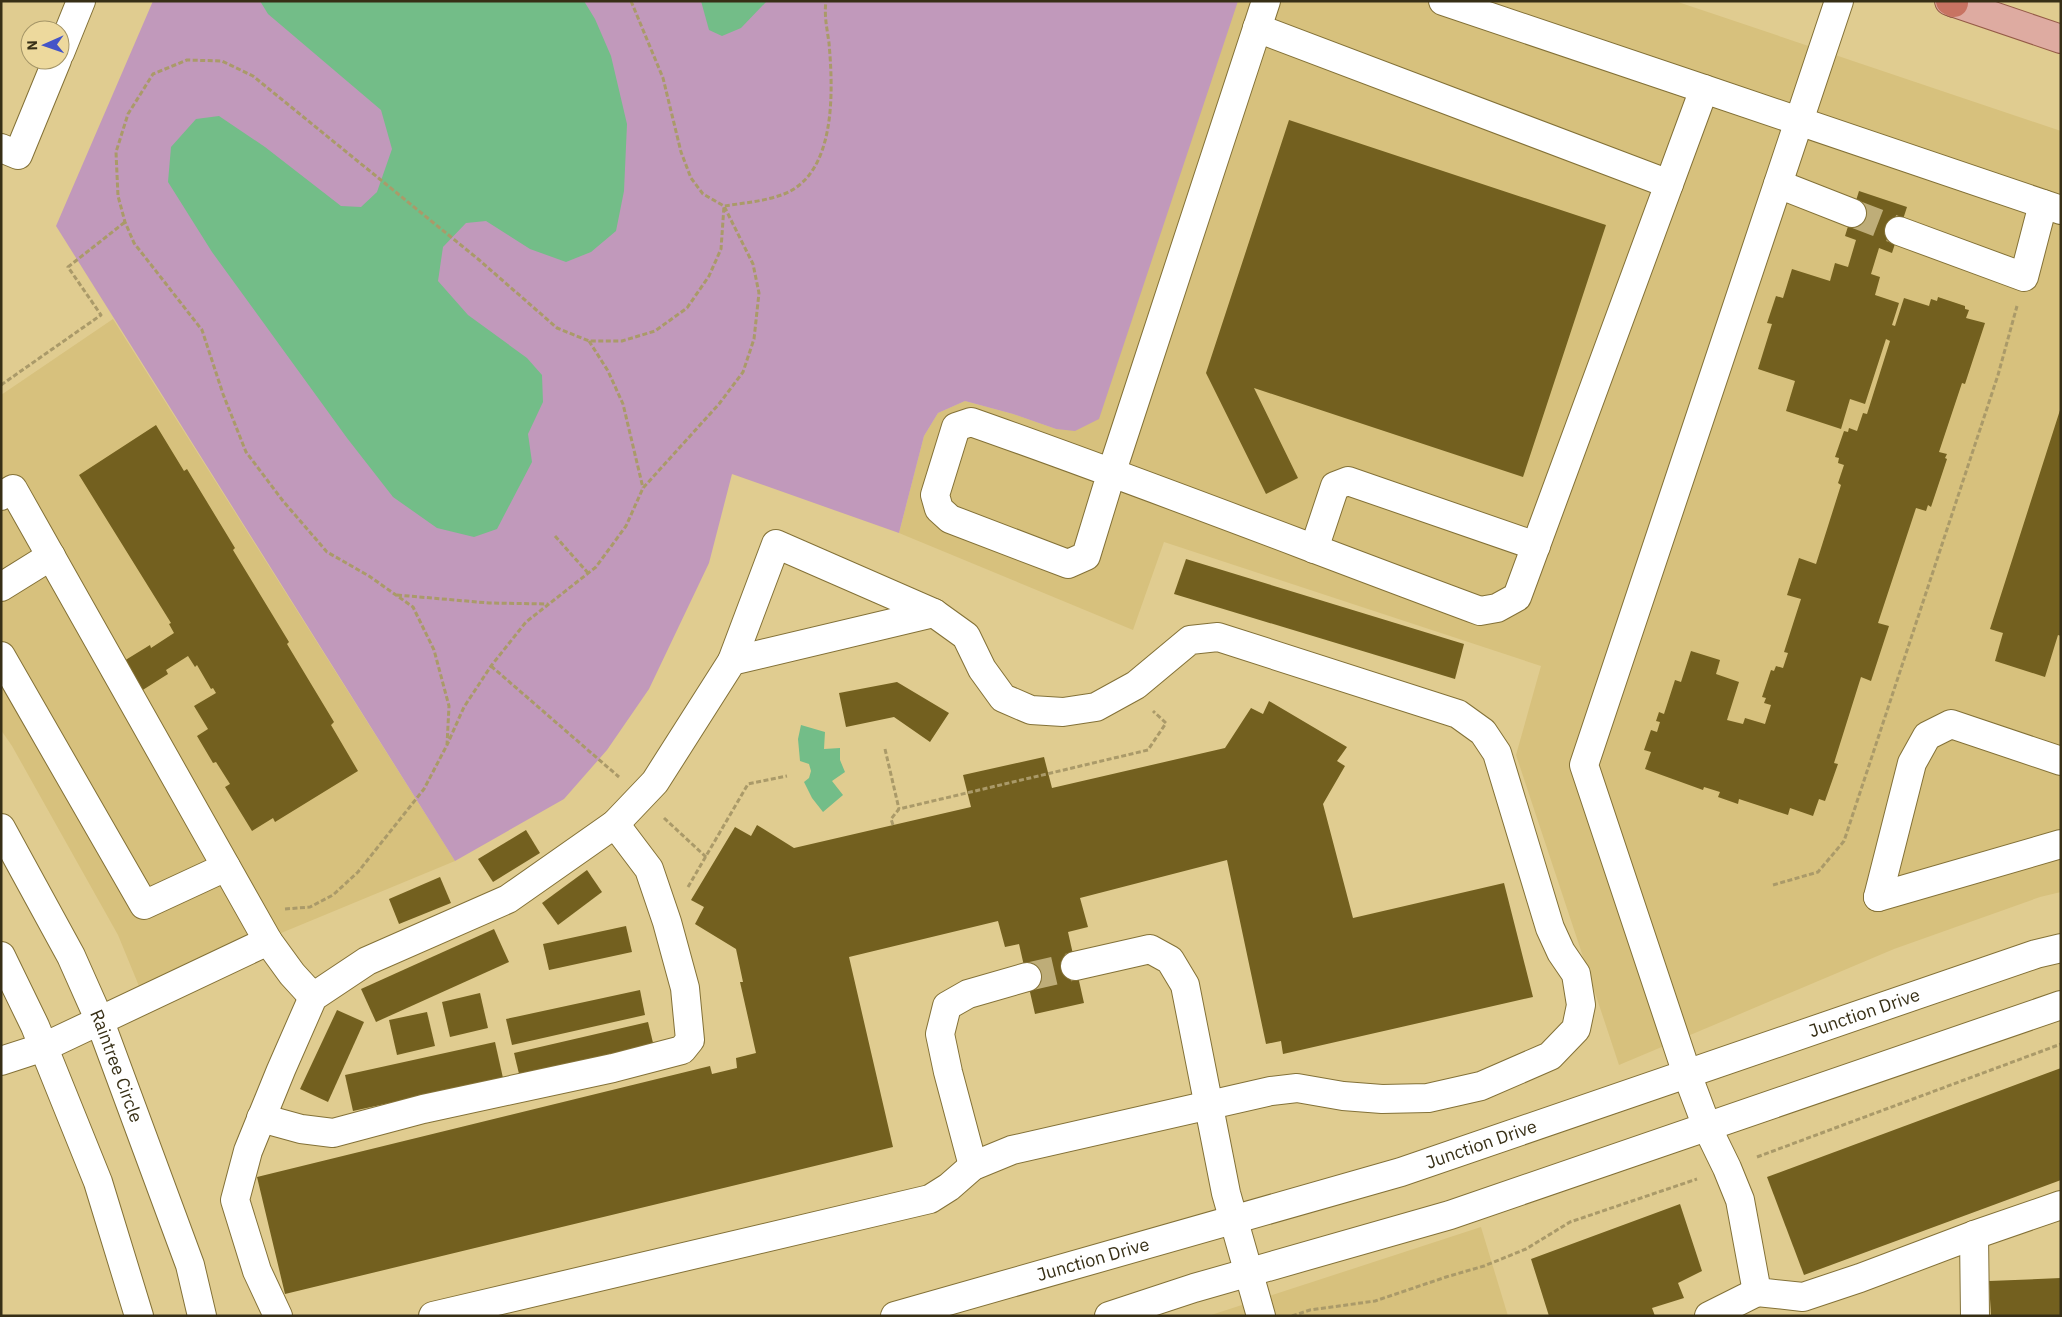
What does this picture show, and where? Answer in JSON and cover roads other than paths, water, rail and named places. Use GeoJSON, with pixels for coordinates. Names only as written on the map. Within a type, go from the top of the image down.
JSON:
{"type":"FeatureCollection","features":[{"type":"Feature","properties":{"kind":"main road"},"geometry":{"type":"LineString","coordinates":[[1951,2],[2061,39]]}},
{"type":"Feature","properties":{"kind":"street"},"geometry":{"type":"LineString","coordinates":[[70,28],[81,1]]}},
{"type":"Feature","properties":{"kind":"street"},"geometry":{"type":"LineString","coordinates":[[1266,1],[1112,471],[1086,556],[1068,564],[950,518],[939,509],[935,495],[956,427],[971,422],[1112,471],[1480,611],[1497,608],[1517,597],[1704,89]]}},
{"type":"Feature","properties":{"kind":"street"},"geometry":{"type":"LineString","coordinates":[[1443,1],[2052,207],[2024,277],[1899,231]]}},
{"type":"Feature","properties":{"kind":"street"},"geometry":{"type":"LineString","coordinates":[[1771,1301],[1740,1200],[1728,1168],[1707,1127],[1687,1074],[1584,764],[1839,1]]}},
{"type":"Feature","properties":{"kind":"street"},"geometry":{"type":"LineString","coordinates":[[1257,28],[1669,184]]}},
{"type":"Feature","properties":{"kind":"street"},"geometry":{"type":"LineString","coordinates":[[1,148],[18,155],[53,70]]}},
{"type":"Feature","properties":{"kind":"street"},"geometry":{"type":"LineString","coordinates":[[1778,184],[1852,213]]}},
{"type":"Feature","properties":{"kind":"street"},"geometry":{"type":"LineString","coordinates":[[1314,549],[1335,486],[1348,481],[1536,546]]}},
{"type":"Feature","properties":{"kind":"street"},"geometry":{"type":"LineString","coordinates":[[1,496],[13,489],[268,941],[292,974],[313,997]]}},
{"type":"Feature","properties":{"kind":"street"},"geometry":{"type":"LineString","coordinates":[[278,1316],[257,1271],[235,1200],[248,1151],[313,997],[367,961],[508,899],[615,824],[655,782],[732,661],[776,544],[934,613],[966,636],[982,669],[1003,698],[1031,710],[1063,712],[1096,706],[1136,685],[1190,640],[1218,637],[1458,714],[1483,732],[1497,753],[1550,928],[1561,952],[1576,974],[1581,1005],[1576,1029],[1550,1056],[1481,1086],[1428,1098],[1382,1099],[1343,1096],[1298,1088],[1271,1091],[1012,1150],[973,1166],[950,1187],[930,1199],[433,1316]]}},
{"type":"Feature","properties":{"kind":"street"},"geometry":{"type":"LineString","coordinates":[[1,587],[51,556]]}},
{"type":"Feature","properties":{"kind":"street"},"geometry":{"type":"LineString","coordinates":[[732,661],[934,613]]}},
{"type":"Feature","properties":{"kind":"street"},"geometry":{"type":"LineString","coordinates":[[1,656],[144,905],[226,867]]}},
{"type":"Feature","properties":{"kind":"street"},"geometry":{"type":"LineString","coordinates":[[2061,761],[1951,724],[1927,736],[1912,763],[1878,897],[2061,844]]}},
{"type":"Feature","properties":{"kind":"street"},"geometry":{"type":"LineString","coordinates":[[261,1118],[301,1130],[333,1133],[423,1109],[613,1068],[682,1050],[690,1040],[689,1022],[685,988],[667,922],[649,869],[615,824]]}},
{"type":"Feature","properties":{"kind":"street","name":"Raintree Circle"},"geometry":{"type":"LineString","coordinates":[[1,828],[71,956],[99,1019],[187,1256],[202,1316]]}},
{"type":"Feature","properties":{"kind":"street"},"geometry":{"type":"LineString","coordinates":[[1,1061],[44,1047],[99,1019],[268,941]]}},
{"type":"Feature","properties":{"kind":"street","name":"Junction Drive"},"geometry":{"type":"LineString","coordinates":[[895,1316],[1401,1172],[2036,954],[2061,948]]}},
{"type":"Feature","properties":{"kind":"street"},"geometry":{"type":"LineString","coordinates":[[1075,966],[1150,949],[1170,960],[1185,985],[1207,1107],[1234,1220],[1261,1316]]}},
{"type":"Feature","properties":{"kind":"street"},"geometry":{"type":"LineString","coordinates":[[1,956],[44,1047],[98,1182],[139,1316]]}},
{"type":"Feature","properties":{"kind":"street"},"geometry":{"type":"LineString","coordinates":[[973,1166],[940,1034],[947,1006],[968,994],[1027,977]]}},
{"type":"Feature","properties":{"kind":"street"},"geometry":{"type":"LineString","coordinates":[[1109,1316],[1450,1215],[2061,1005]]}},
{"type":"Feature","properties":{"kind":"street"},"geometry":{"type":"LineString","coordinates":[[1709,1316],[1771,1301],[1803,1297],[2061,1205]]}},
{"type":"Feature","properties":{"kind":"street"},"geometry":{"type":"LineString","coordinates":[[1974,1235],[1975,1316]]}},
{"type":"Feature","properties":{"kind":"tunnel"},"geometry":{"type":"LineString","coordinates":[[1852,213],[1899,231]]}},
{"type":"Feature","properties":{"kind":"tunnel"},"geometry":{"type":"LineString","coordinates":[[1027,977],[1075,966]]}}]}
